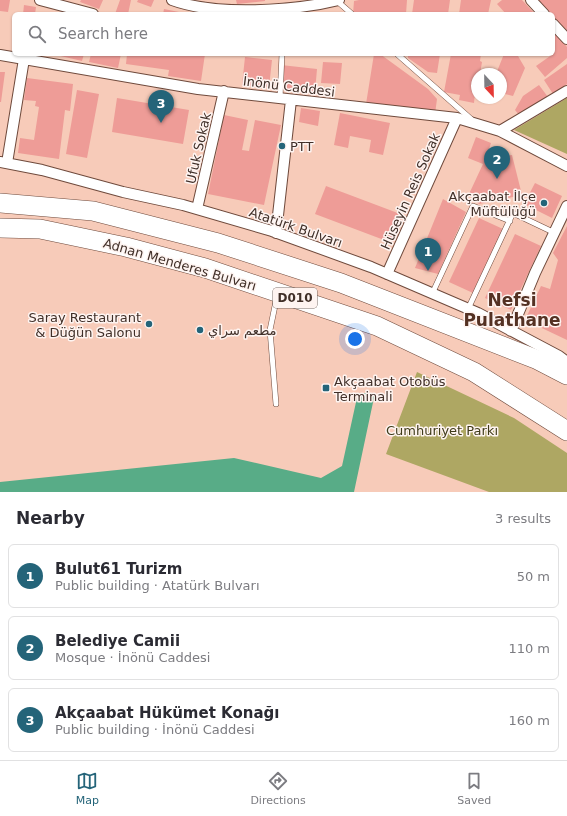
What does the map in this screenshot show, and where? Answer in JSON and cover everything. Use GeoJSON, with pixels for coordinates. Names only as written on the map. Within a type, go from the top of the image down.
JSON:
{"type":"FeatureCollection","features":[{"type":"Feature","properties":{"kind":"highway","name":"D010"},"geometry":{"type":"LineString","coordinates":[[0,204],[93,211],[218,243],[341,283],[538,360],[567,375]]}},
{"type":"Feature","properties":{"kind":"highway","name":"Adnan Menderes Bulvarı"},"geometry":{"type":"LineString","coordinates":[[0,228],[40,229],[126,247],[205,268],[377,326],[474,372],[567,431]]}},
{"type":"Feature","properties":{"kind":"street"},"geometry":{"type":"LineString","coordinates":[[40,0],[85,12]]}},
{"type":"Feature","properties":{"kind":"street"},"geometry":{"type":"LineString","coordinates":[[172,0],[220,12],[284,11],[338,0]]}},
{"type":"Feature","properties":{"kind":"street"},"geometry":{"type":"LineString","coordinates":[[531,0],[542,12]]}},
{"type":"Feature","properties":{"kind":"street"},"geometry":{"type":"LineString","coordinates":[[555,26],[567,39]]}},
{"type":"Feature","properties":{"kind":"street","name":"İnönü Caddesi"},"geometry":{"type":"LineString","coordinates":[[0,55],[224,92],[457,118],[500,131],[567,166]]}},
{"type":"Feature","properties":{"kind":"street"},"geometry":{"type":"LineString","coordinates":[[4,162],[24,59]]}},
{"type":"Feature","properties":{"kind":"street"},"geometry":{"type":"LineString","coordinates":[[500,131],[567,91]]}},
{"type":"Feature","properties":{"kind":"street","name":"Ufuk Sokak"},"geometry":{"type":"LineString","coordinates":[[197,209],[224,92]]}},
{"type":"Feature","properties":{"kind":"street"},"geometry":{"type":"LineString","coordinates":[[276,233],[291,100]]}},
{"type":"Feature","properties":{"kind":"street","name":"Hüseyin Reis Sokak"},"geometry":{"type":"LineString","coordinates":[[387,274],[457,118]]}},
{"type":"Feature","properties":{"kind":"street","name":"Atatürk Bulvarı"},"geometry":{"type":"LineString","coordinates":[[4,162],[197,209],[276,233],[387,274],[468,309],[559,356],[567,362]]}},
{"type":"Feature","properties":{"kind":"street"},"geometry":{"type":"LineString","coordinates":[[511,331],[567,206]]}},
{"type":"Feature","properties":{"kind":"lane"},"geometry":{"type":"LineString","coordinates":[[338,0],[350,12]]}},
{"type":"Feature","properties":{"kind":"lane"},"geometry":{"type":"LineString","coordinates":[[280,98],[282,56]]}},
{"type":"Feature","properties":{"kind":"lane"},"geometry":{"type":"LineString","coordinates":[[399,56],[474,123]]}},
{"type":"Feature","properties":{"kind":"lane"},"geometry":{"type":"LineString","coordinates":[[432,294],[473,206],[510,221]]}},
{"type":"Feature","properties":{"kind":"lane"},"geometry":{"type":"LineString","coordinates":[[468,309],[514,214],[555,233]]}},
{"type":"Feature","properties":{"kind":"lane"},"geometry":{"type":"LineString","coordinates":[[276,404],[270,330],[278,292]]}},
{"type":"Feature","properties":{"kind":"green space"},"geometry":{"type":"Polygon","coordinates":[[[567,98],[567,154],[514,130],[567,98]]]}},
{"type":"Feature","properties":{"kind":"green space","name":"Cumhuriyet Parkı"},"geometry":{"type":"Polygon","coordinates":[[[417,372],[514,418],[567,453],[567,492],[489,492],[386,454],[417,372]]]}},
{"type":"Feature","properties":{"kind":"shaded area"},"geometry":{"type":"Polygon","coordinates":[[[358,393],[375,393],[354,492],[0,492],[0,482],[234,458],[321,478],[342,466],[358,393]]]}},
{"type":"Feature","properties":{"kind":"building"},"geometry":{"type":"Polygon","coordinates":[[[0,0],[10,0],[8,12],[0,11],[0,0]]]}},
{"type":"Feature","properties":{"kind":"building"},"geometry":{"type":"Polygon","coordinates":[[[81,0],[103,0],[99,9],[80,2],[81,0]]]}},
{"type":"Feature","properties":{"kind":"building"},"geometry":{"type":"Polygon","coordinates":[[[120,0],[131,0],[128,12],[116,12],[120,0]]]}},
{"type":"Feature","properties":{"kind":"building"},"geometry":{"type":"Polygon","coordinates":[[[138,0],[154,0],[151,7],[137,2],[138,0]]]}},
{"type":"Feature","properties":{"kind":"building"},"geometry":{"type":"Polygon","coordinates":[[[236,0],[265,0],[265,1],[237,4],[236,0]]]}},
{"type":"Feature","properties":{"kind":"building"},"geometry":{"type":"Polygon","coordinates":[[[407,0],[406,12],[353,12],[354,1],[407,0]]]}},
{"type":"Feature","properties":{"kind":"building"},"geometry":{"type":"Polygon","coordinates":[[[414,0],[450,0],[448,12],[412,12],[414,0]]]}},
{"type":"Feature","properties":{"kind":"building"},"geometry":{"type":"Polygon","coordinates":[[[461,0],[491,0],[488,12],[459,12],[461,0]]]}},
{"type":"Feature","properties":{"kind":"building"},"geometry":{"type":"Polygon","coordinates":[[[502,0],[522,0],[533,12],[504,12],[497,4],[502,0]]]}},
{"type":"Feature","properties":{"kind":"building"},"geometry":{"type":"Polygon","coordinates":[[[537,0],[567,0],[567,32],[555,19],[555,12],[548,12],[537,0]]]}},
{"type":"Feature","properties":{"kind":"building"},"geometry":{"type":"Polygon","coordinates":[[[24,5],[36,7],[35,12],[23,12],[24,5]]]}},
{"type":"Feature","properties":{"kind":"building"},"geometry":{"type":"Polygon","coordinates":[[[164,9],[179,12],[163,12],[164,9]]]}},
{"type":"Feature","properties":{"kind":"building"},"geometry":{"type":"Polygon","coordinates":[[[555,32],[567,47],[567,58],[545,77],[536,66],[550,56],[555,56],[555,32]]]}},
{"type":"Feature","properties":{"kind":"building"},"geometry":{"type":"Polygon","coordinates":[[[61,56],[83,56],[82,61],[61,56]]]}},
{"type":"Feature","properties":{"kind":"building"},"geometry":{"type":"Polygon","coordinates":[[[90,56],[121,56],[118,68],[89,62],[90,56]]]}},
{"type":"Feature","properties":{"kind":"building"},"geometry":{"type":"Polygon","coordinates":[[[127,56],[205,56],[201,81],[168,76],[169,70],[126,64],[127,56]]]}},
{"type":"Feature","properties":{"kind":"building"},"geometry":{"type":"Polygon","coordinates":[[[374,56],[383,56],[428,89],[437,99],[435,114],[366,104],[374,56]]]}},
{"type":"Feature","properties":{"kind":"building"},"geometry":{"type":"Polygon","coordinates":[[[408,56],[440,56],[437,73],[428,72],[408,58],[408,56]]]}},
{"type":"Feature","properties":{"kind":"building"},"geometry":{"type":"Polygon","coordinates":[[[451,56],[481,56],[481,68],[471,68],[471,102],[459,100],[460,95],[444,92],[451,56]]]}},
{"type":"Feature","properties":{"kind":"building"},"geometry":{"type":"Polygon","coordinates":[[[503,56],[518,56],[525,68],[513,96],[507,94],[507,68],[498,68],[503,56]]]}},
{"type":"Feature","properties":{"kind":"building"},"geometry":{"type":"Polygon","coordinates":[[[245,57],[272,60],[269,87],[242,85],[245,57]]]}},
{"type":"Feature","properties":{"kind":"building"},"geometry":{"type":"Polygon","coordinates":[[[323,62],[342,63],[340,84],[321,83],[323,62]]]}},
{"type":"Feature","properties":{"kind":"building"},"geometry":{"type":"Polygon","coordinates":[[[567,64],[567,84],[553,94],[544,80],[567,64]]]}},
{"type":"Feature","properties":{"kind":"building"},"geometry":{"type":"Polygon","coordinates":[[[281,65],[317,69],[315,92],[278,89],[281,65]]]}},
{"type":"Feature","properties":{"kind":"building"},"geometry":{"type":"Polygon","coordinates":[[[0,72],[5,72],[1,102],[0,102],[0,72]]]}},
{"type":"Feature","properties":{"kind":"building"},"geometry":{"type":"Polygon","coordinates":[[[27,78],[73,84],[70,111],[65,110],[59,159],[18,153],[20,138],[34,140],[39,107],[35,106],[36,101],[24,100],[27,78]]]}},
{"type":"Feature","properties":{"kind":"building"},"geometry":{"type":"Polygon","coordinates":[[[539,85],[548,97],[519,115],[515,110],[523,96],[539,85]]]}},
{"type":"Feature","properties":{"kind":"building"},"geometry":{"type":"Polygon","coordinates":[[[77,90],[99,94],[87,158],[66,154],[77,90]]]}},
{"type":"Feature","properties":{"kind":"building"},"geometry":{"type":"Polygon","coordinates":[[[117,98],[189,110],[183,144],[112,132],[117,98]]]}},
{"type":"Feature","properties":{"kind":"building"},"geometry":{"type":"Polygon","coordinates":[[[301,108],[320,111],[318,126],[299,122],[301,108]]]}},
{"type":"Feature","properties":{"kind":"building"},"geometry":{"type":"Polygon","coordinates":[[[340,113],[390,123],[383,155],[369,152],[371,140],[350,136],[348,148],[334,145],[340,113]]]}},
{"type":"Feature","properties":{"kind":"building"},"geometry":{"type":"Polygon","coordinates":[[[224,115],[248,120],[242,150],[249,151],[255,120],[281,125],[264,205],[208,194],[224,115]]]}},
{"type":"Feature","properties":{"kind":"building"},"geometry":{"type":"Polygon","coordinates":[[[476,137],[491,143],[486,158],[512,155],[522,195],[479,204],[469,194],[483,164],[468,158],[476,137]]]}},
{"type":"Feature","properties":{"kind":"building","name":"Akçaabat İlçe Müftülüğü"},"geometry":{"type":"Polygon","coordinates":[[[535,183],[562,196],[552,218],[524,204],[535,183]]]}},
{"type":"Feature","properties":{"kind":"building"},"geometry":{"type":"Polygon","coordinates":[[[326,186],[403,215],[392,243],[315,214],[326,186]]]}},
{"type":"Feature","properties":{"kind":"building"},"geometry":{"type":"Polygon","coordinates":[[[443,199],[466,212],[438,274],[415,268],[443,199]]]}},
{"type":"Feature","properties":{"kind":"building"},"geometry":{"type":"Polygon","coordinates":[[[479,218],[503,229],[473,293],[449,282],[479,218]]]}},
{"type":"Feature","properties":{"kind":"building"},"geometry":{"type":"Polygon","coordinates":[[[567,226],[567,340],[525,320],[541,286],[550,289],[558,260],[553,253],[567,226]]]}},
{"type":"Feature","properties":{"kind":"building"},"geometry":{"type":"Polygon","coordinates":[[[515,234],[541,246],[511,310],[485,298],[515,234]]]}},
{"type":"Feature","properties":{"kind":"place","name":"Akçaabat Hükümet Konağı"},"geometry":{"type":"Point","coordinates":[161,123]}},
{"type":"Feature","properties":{"kind":"place","name":"PTT"},"geometry":{"type":"Point","coordinates":[282,146]}},
{"type":"Feature","properties":{"kind":"place","name":"Belediye Camii"},"geometry":{"type":"Point","coordinates":[497,179]}},
{"type":"Feature","properties":{"kind":"place","name":"Akçaabat İlçe Müftülüğü"},"geometry":{"type":"Point","coordinates":[544,203]}},
{"type":"Feature","properties":{"kind":"place","name":"Bulut61 Turizm"},"geometry":{"type":"Point","coordinates":[428,271]}},
{"type":"Feature","properties":{"kind":"place","name":"Saray Restaurant & Düğün Salonu"},"geometry":{"type":"Point","coordinates":[149,324]}},
{"type":"Feature","properties":{"kind":"place","name":"مطعم سراي"},"geometry":{"type":"Point","coordinates":[200,330]}},
{"type":"Feature","properties":{"kind":"place","name":"Akçaabat Otobüs Terminali"},"geometry":{"type":"Point","coordinates":[326,388]}},
{"type":"Feature","properties":{"kind":"district","name":"Nefsi Pulathane"},"geometry":{"type":"Point","coordinates":[512,310]}}]}
